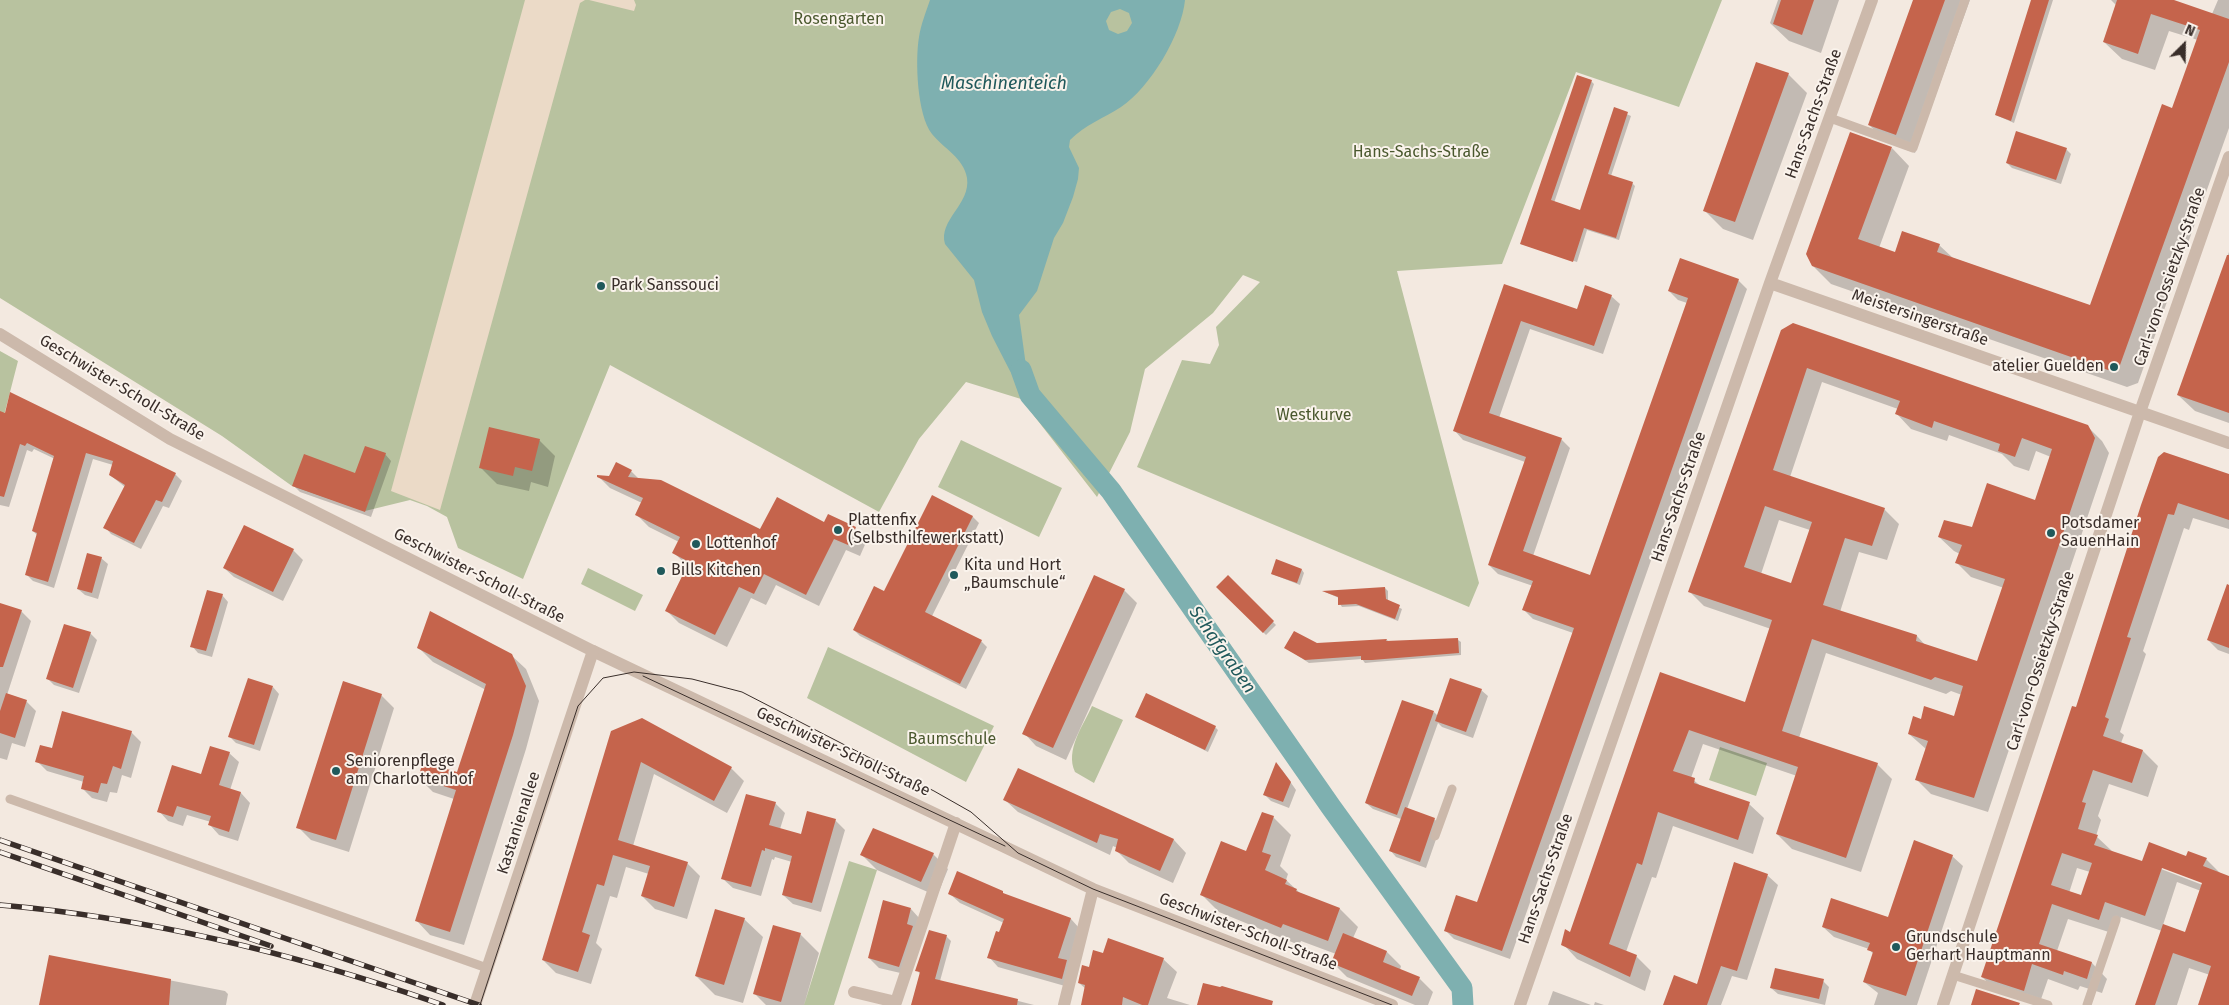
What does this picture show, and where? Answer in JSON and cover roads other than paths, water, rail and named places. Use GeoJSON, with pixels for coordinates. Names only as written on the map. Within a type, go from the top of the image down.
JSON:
{"type":"FeatureCollection","features":[{"type":"Feature","properties":{"kind":"street","name":"Hans-Sachs-Straße"},"geometry":{"type":"LineString","coordinates":[[1520,1005],[1770,283],[1872,0]]}},
{"type":"Feature","properties":{"kind":"street","name":"Carl-von-Ossietzky-Straße"},"geometry":{"type":"LineString","coordinates":[[1943,1005],[2140,412],[2229,157]]}},
{"type":"Feature","properties":{"kind":"street","name":"Meistersingerstraße"},"geometry":{"type":"LineString","coordinates":[[1770,283],[2229,443]]}},
{"type":"Feature","properties":{"kind":"street","name":"Geschwister-Scholl-Straße"},"geometry":{"type":"LineString","coordinates":[[0,334],[170,438],[593,651],[1093,889],[1392,1005]]}},
{"type":"Feature","properties":{"kind":"street","name":"Kastanienallee"},"geometry":{"type":"LineString","coordinates":[[475,1005],[593,651]]}},
{"type":"Feature","properties":{"kind":"street"},"geometry":{"type":"LineString","coordinates":[[854,992],[896,1002],[956,823]]}},
{"type":"Feature","properties":{"kind":"street"},"geometry":{"type":"LineString","coordinates":[[1064,1005],[1093,889]]}},
{"type":"Feature","properties":{"kind":"lane"},"geometry":{"type":"LineString","coordinates":[[1830,118],[1913,148],[1965,0]]}},
{"type":"Feature","properties":{"kind":"lane"},"geometry":{"type":"LineString","coordinates":[[1435,836],[1452,789]]}},
{"type":"Feature","properties":{"kind":"lane"},"geometry":{"type":"LineString","coordinates":[[10,799],[487,968]]}},
{"type":"Feature","properties":{"kind":"lane"},"geometry":{"type":"LineString","coordinates":[[2087,1005],[2116,920]]}},
{"type":"Feature","properties":{"kind":"lane"},"geometry":{"type":"LineString","coordinates":[[1953,975],[2048,1005]]}},
{"type":"Feature","properties":{"kind":"water","name":"Maschinenteich"},"geometry":{"type":"Polygon","coordinates":[[[930,0],[1185,0],[1183,14],[1171,44],[1143,87],[1121,107],[1088,126],[1070,140],[1069,147],[1079,168],[1073,197],[1063,223],[1054,238],[1037,291],[1019,315],[1030,395],[1010,371],[992,336],[982,312],[974,280],[945,244],[944,235],[946,227],[964,196],[967,178],[958,159],[932,134],[923,114],[920,101],[917,73],[918,47],[921,27],[930,0]],[[1120,9],[1111,12],[1106,21],[1109,30],[1118,34],[1127,31],[1132,23],[1129,13],[1120,9]]]}},
{"type":"Feature","properties":{"kind":"waterway","name":"Schafgraben"},"geometry":{"type":"LineString","coordinates":[[1021,370],[1030,395],[1111,491],[1331,807],[1462,988],[1463,1005]]}},
{"type":"Feature","properties":{"kind":"tram line"},"geometry":{"type":"LineString","coordinates":[[480,1005],[578,706],[603,678],[634,672],[692,679],[742,692],[971,812],[1018,853],[1093,889],[1392,1005]]}},
{"type":"Feature","properties":{"kind":"tram line"},"geometry":{"type":"LineString","coordinates":[[643,676],[1005,846]]}},
{"type":"Feature","properties":{"kind":"railway"},"geometry":{"type":"LineString","coordinates":[[0,840],[479,1005]]}},
{"type":"Feature","properties":{"kind":"railway"},"geometry":{"type":"LineString","coordinates":[[0,852],[271,946]]}},
{"type":"Feature","properties":{"kind":"railway"},"geometry":{"type":"LineString","coordinates":[[0,905],[113,919],[225,941],[335,970],[443,1005]]}},
{"type":"Feature","properties":{"kind":"place","name":"Park Sanssouci"},"geometry":{"type":"Point","coordinates":[601,286]}},
{"type":"Feature","properties":{"kind":"place","name":"atelier Guelden"},"geometry":{"type":"Point","coordinates":[2114,367]}},
{"type":"Feature","properties":{"kind":"place","name":"Plattenfix (Selbsthilfewerkstatt)"},"geometry":{"type":"Point","coordinates":[838,530]}},
{"type":"Feature","properties":{"kind":"place","name":"Potsdamer SauenHain"},"geometry":{"type":"Point","coordinates":[2051,533]}},
{"type":"Feature","properties":{"kind":"place","name":"Lottenhof"},"geometry":{"type":"Point","coordinates":[696,544]}},
{"type":"Feature","properties":{"kind":"place","name":"Bills Kitchen"},"geometry":{"type":"Point","coordinates":[661,571]}},
{"type":"Feature","properties":{"kind":"place","name":"Kita und Hort „Baumschule“"},"geometry":{"type":"Point","coordinates":[954,575]}},
{"type":"Feature","properties":{"kind":"place","name":"Seniorenpflege am Charlottenhof"},"geometry":{"type":"Point","coordinates":[336,771]}},
{"type":"Feature","properties":{"kind":"place","name":"Grundschule Gerhart Hauptmann"},"geometry":{"type":"Point","coordinates":[1896,947]}},
{"type":"Feature","properties":{"kind":"park label","name":"Rosengarten"},"geometry":{"type":"Point","coordinates":[839,20]}},
{"type":"Feature","properties":{"kind":"park label","name":"Westkurve"},"geometry":{"type":"Point","coordinates":[1314,416]}},
{"type":"Feature","properties":{"kind":"park label","name":"Baumschule"},"geometry":{"type":"Point","coordinates":[952,740]}}]}
